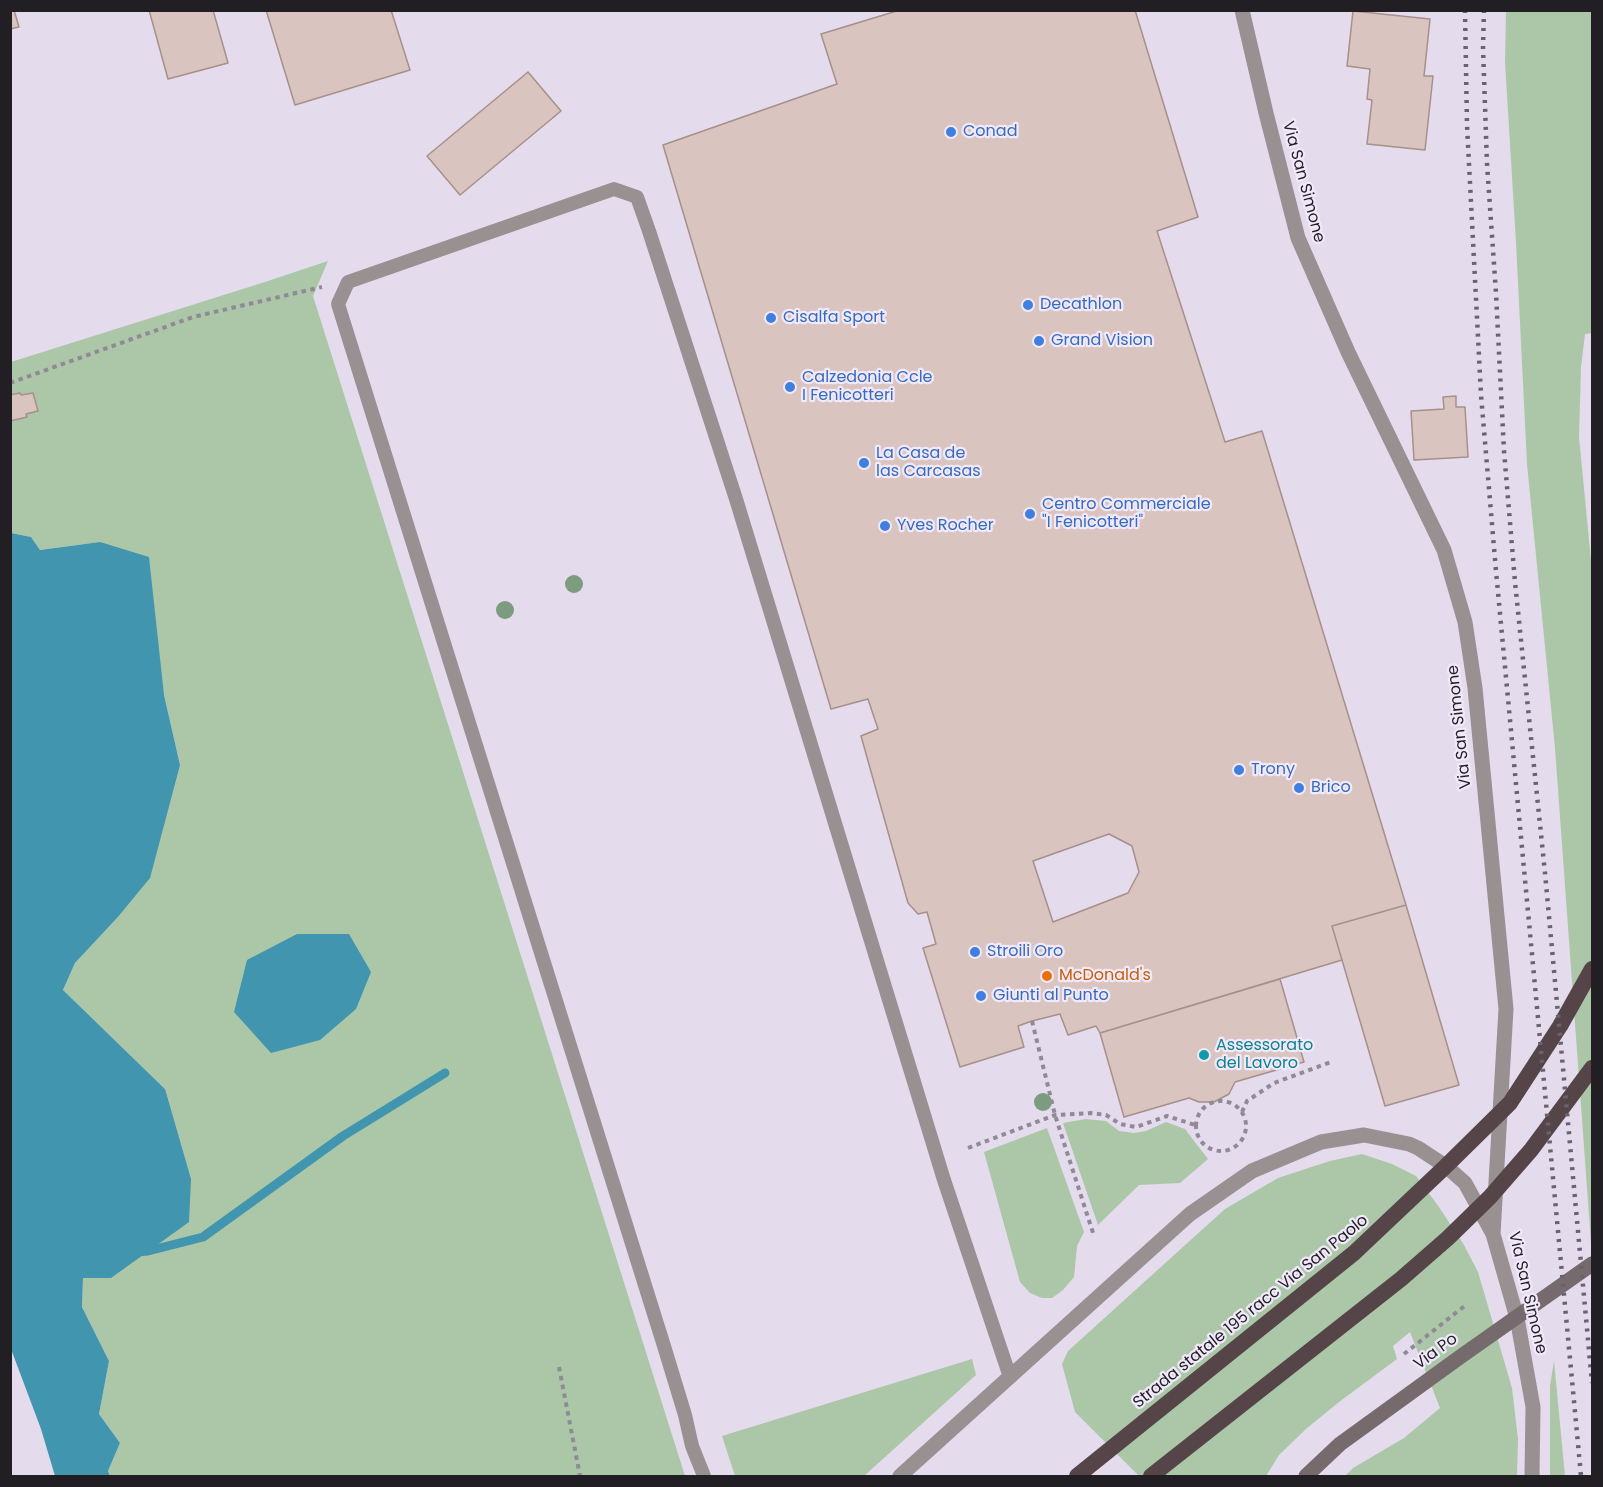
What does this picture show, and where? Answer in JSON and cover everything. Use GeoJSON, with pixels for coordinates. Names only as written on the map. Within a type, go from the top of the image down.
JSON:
{"type":"FeatureCollection","features":[{"type":"Feature","properties":{"kind":"highway","name":"Strada statale 195 racc Via San Paolo"},"geometry":{"type":"LineString","coordinates":[[1077,1476],[1354,1253],[1510,1103],[1560,1026],[1593,969]]}},
{"type":"Feature","properties":{"kind":"highway"},"geometry":{"type":"LineString","coordinates":[[1151,1476],[1401,1280],[1448,1238],[1490,1197],[1531,1149],[1593,1068]]}},
{"type":"Feature","properties":{"kind":"main road","name":"Via Po"},"geometry":{"type":"LineString","coordinates":[[1306,1476],[1340,1444],[1593,1264]]}},
{"type":"Feature","properties":{"kind":"street","name":"Via San Simone"},"geometry":{"type":"LineString","coordinates":[[1242,10],[1298,238],[1348,352],[1444,550],[1465,622],[1475,688],[1506,1009],[1493,1234],[1517,1318],[1533,1407],[1532,1476]]}},
{"type":"Feature","properties":{"kind":"street"},"geometry":{"type":"LineString","coordinates":[[900,1476],[1191,1214],[1252,1171],[1321,1142],[1364,1135],[1418,1148],[1466,1183],[1493,1234]]}},
{"type":"Feature","properties":{"kind":"lane"},"geometry":{"type":"LineString","coordinates":[[704,1476],[692,1446],[661,1335],[338,304],[348,282],[615,189],[637,197],[739,510],[944,1180],[1010,1377]]}},
{"type":"Feature","properties":{"kind":"path"},"geometry":{"type":"LineString","coordinates":[[10,383],[193,317],[348,282]]}},
{"type":"Feature","properties":{"kind":"path"},"geometry":{"type":"LineString","coordinates":[[1032,1022],[1055,1115],[1094,1236]]}},
{"type":"Feature","properties":{"kind":"path"},"geometry":{"type":"LineString","coordinates":[[1242,1112],[1247,1101],[1274,1083],[1331,1062]]}},
{"type":"Feature","properties":{"kind":"path"},"geometry":{"type":"LineString","coordinates":[[1221,1101],[1229,1102],[1242,1112],[1245,1120],[1243,1137],[1238,1144],[1222,1151],[1206,1146],[1200,1140],[1195,1125],[1197,1117],[1206,1105],[1221,1101]]}},
{"type":"Feature","properties":{"kind":"path"},"geometry":{"type":"LineString","coordinates":[[968,1148],[1055,1115],[1091,1113],[1106,1115],[1120,1124],[1136,1127],[1167,1116],[1195,1125]]}},
{"type":"Feature","properties":{"kind":"path"},"geometry":{"type":"LineString","coordinates":[[1404,1354],[1467,1304]]}},
{"type":"Feature","properties":{"kind":"path"},"geometry":{"type":"LineString","coordinates":[[559,1367],[580,1476]]}},
{"type":"Feature","properties":{"kind":"green space"},"geometry":{"type":"Polygon","coordinates":[[[1506,11],[1592,11],[1592,333],[1585,334],[1581,367],[1579,437],[1592,571],[1592,1257],[1555,748],[1527,464],[1505,62],[1506,11]]]}},
{"type":"Feature","properties":{"kind":"green space"},"geometry":{"type":"Polygon","coordinates":[[[328,261],[313,296],[685,1476],[110,1476],[108,1471],[120,1443],[99,1414],[109,1361],[82,1307],[83,1278],[165,1089],[63,990],[75,963],[117,918],[180,765],[164,695],[100,542],[40,550],[31,537],[11,533],[11,362],[328,261]]]}},
{"type":"Feature","properties":{"kind":"green space"},"geometry":{"type":"Polygon","coordinates":[[[1086,1119],[1106,1121],[1119,1131],[1134,1133],[1146,1131],[1166,1122],[1185,1129],[1208,1159],[1180,1183],[1139,1185],[1098,1225],[1063,1123],[1086,1119]]]}},
{"type":"Feature","properties":{"kind":"green space"},"geometry":{"type":"Polygon","coordinates":[[[1047,1128],[1084,1232],[1077,1246],[1074,1277],[1063,1290],[1052,1298],[1042,1298],[1030,1293],[1020,1282],[984,1152],[1047,1128]]]}},
{"type":"Feature","properties":{"kind":"green space"},"geometry":{"type":"Polygon","coordinates":[[[1362,1154],[1392,1164],[1416,1176],[1464,1245],[1478,1272],[1512,1388],[1518,1439],[1517,1476],[1345,1476],[1353,1468],[1404,1438],[1440,1408],[1410,1332],[1393,1346],[1397,1359],[1306,1429],[1279,1455],[1266,1476],[1139,1476],[1075,1412],[1062,1364],[1068,1351],[1225,1209],[1278,1178],[1330,1161],[1362,1154]]]}},
{"type":"Feature","properties":{"kind":"green space"},"geometry":{"type":"Polygon","coordinates":[[[972,1359],[976,1375],[864,1476],[735,1476],[722,1436],[972,1359]]]}},
{"type":"Feature","properties":{"kind":"green space"},"geometry":{"type":"Polygon","coordinates":[[[1554,1361],[1565,1476],[1550,1476],[1550,1386],[1554,1361]]]}},
{"type":"Feature","properties":{"kind":"water"},"geometry":{"type":"Polygon","coordinates":[[[11,533],[31,537],[40,550],[100,542],[149,557],[164,695],[180,765],[150,878],[75,963],[63,990],[165,1089],[191,1179],[189,1222],[111,1278],[83,1278],[82,1307],[109,1361],[99,1414],[120,1443],[108,1471],[110,1476],[55,1476],[41,1429],[11,1349],[11,533]]]}},
{"type":"Feature","properties":{"kind":"water"},"geometry":{"type":"Polygon","coordinates":[[[297,934],[349,934],[371,972],[356,1009],[320,1040],[271,1053],[234,1012],[247,960],[297,934]]]}},
{"type":"Feature","properties":{"kind":"building"},"geometry":{"type":"Polygon","coordinates":[[[10,10],[14,10],[19,27],[10,29],[10,10]]]}},
{"type":"Feature","properties":{"kind":"building"},"geometry":{"type":"Polygon","coordinates":[[[149,10],[213,10],[228,63],[168,79],[149,10]]]}},
{"type":"Feature","properties":{"kind":"building"},"geometry":{"type":"Polygon","coordinates":[[[266,10],[391,10],[410,70],[295,105],[266,10]]]}},
{"type":"Feature","properties":{"kind":"building","name":"Centro Commerciale \"I Fenicotteri\""},"geometry":{"type":"Polygon","coordinates":[[[900,10],[1135,10],[1198,217],[1157,231],[1225,442],[1262,431],[1406,905],[1332,926],[1342,960],[1100,1033],[1096,1026],[1068,1035],[1060,1014],[1032,1021],[1018,1026],[1024,1047],[960,1067],[923,948],[936,944],[927,912],[918,914],[908,903],[861,736],[878,729],[868,699],[831,709],[663,145],[837,84],[821,34],[900,10]],[[1109,834],[1033,861],[1053,922],[1128,893],[1139,872],[1132,846],[1109,834]]]}},
{"type":"Feature","properties":{"kind":"building"},"geometry":{"type":"Polygon","coordinates":[[[1353,11],[1430,19],[1424,76],[1433,76],[1425,150],[1367,144],[1372,100],[1367,99],[1370,69],[1347,66],[1353,11]]]}},
{"type":"Feature","properties":{"kind":"building"},"geometry":{"type":"Polygon","coordinates":[[[528,72],[561,111],[460,195],[427,156],[528,72]]]}},
{"type":"Feature","properties":{"kind":"building"},"geometry":{"type":"Polygon","coordinates":[[[20,393],[21,395],[33,393],[38,411],[26,414],[27,417],[10,421],[10,395],[20,393]]]}},
{"type":"Feature","properties":{"kind":"building"},"geometry":{"type":"Polygon","coordinates":[[[1456,396],[1456,407],[1465,407],[1468,457],[1414,460],[1411,411],[1444,409],[1443,397],[1456,396]]]}},
{"type":"Feature","properties":{"kind":"building"},"geometry":{"type":"Polygon","coordinates":[[[1406,905],[1459,1085],[1385,1106],[1332,926],[1406,905]]]}},
{"type":"Feature","properties":{"kind":"building","name":"Assessorato del Lavoro"},"geometry":{"type":"Polygon","coordinates":[[[1280,979],[1304,1062],[1235,1082],[1229,1094],[1214,1102],[1199,1102],[1189,1098],[1124,1117],[1100,1033],[1280,979]]]}},
{"type":"Feature","properties":{"kind":"waterway"},"geometry":{"type":"LineString","coordinates":[[136,1252],[203,1237],[343,1136],[445,1073]]}},
{"type":"Feature","properties":{"kind":"railway"},"geometry":{"type":"LineString","coordinates":[[1465,10],[1467,125],[1481,395],[1581,1476]]}},
{"type":"Feature","properties":{"kind":"railway"},"geometry":{"type":"LineString","coordinates":[[1484,10],[1487,164],[1504,451],[1592,1383]]}},
{"type":"Feature","properties":{"kind":"place","name":"Conad"},"geometry":{"type":"Point","coordinates":[951,132]}},
{"type":"Feature","properties":{"kind":"place","name":"Decathlon"},"geometry":{"type":"Point","coordinates":[1028,305]}},
{"type":"Feature","properties":{"kind":"place","name":"Cisalfa Sport"},"geometry":{"type":"Point","coordinates":[771,318]}},
{"type":"Feature","properties":{"kind":"place","name":"Grand Vision"},"geometry":{"type":"Point","coordinates":[1039,341]}},
{"type":"Feature","properties":{"kind":"place","name":"Calzedonia Ccle I Fenicotteri"},"geometry":{"type":"Point","coordinates":[790,387]}},
{"type":"Feature","properties":{"kind":"place","name":"La Casa de las Carcasas"},"geometry":{"type":"Point","coordinates":[864,463]}},
{"type":"Feature","properties":{"kind":"place","name":"Centro Commerciale \"I Fenicotteri\""},"geometry":{"type":"Point","coordinates":[1030,514]}},
{"type":"Feature","properties":{"kind":"place","name":"Yves Rocher"},"geometry":{"type":"Point","coordinates":[885,526]}},
{"type":"Feature","properties":{"kind":"place","name":"Trony"},"geometry":{"type":"Point","coordinates":[1239,770]}},
{"type":"Feature","properties":{"kind":"place","name":"Brico"},"geometry":{"type":"Point","coordinates":[1299,788]}},
{"type":"Feature","properties":{"kind":"place","name":"Stroili Oro"},"geometry":{"type":"Point","coordinates":[975,952]}},
{"type":"Feature","properties":{"kind":"place","name":"McDonald's"},"geometry":{"type":"Point","coordinates":[1047,976]}},
{"type":"Feature","properties":{"kind":"place","name":"Giunti al Punto"},"geometry":{"type":"Point","coordinates":[981,996]}},
{"type":"Feature","properties":{"kind":"place","name":"Assessorato del Lavoro"},"geometry":{"type":"Point","coordinates":[1204,1055]}}]}
